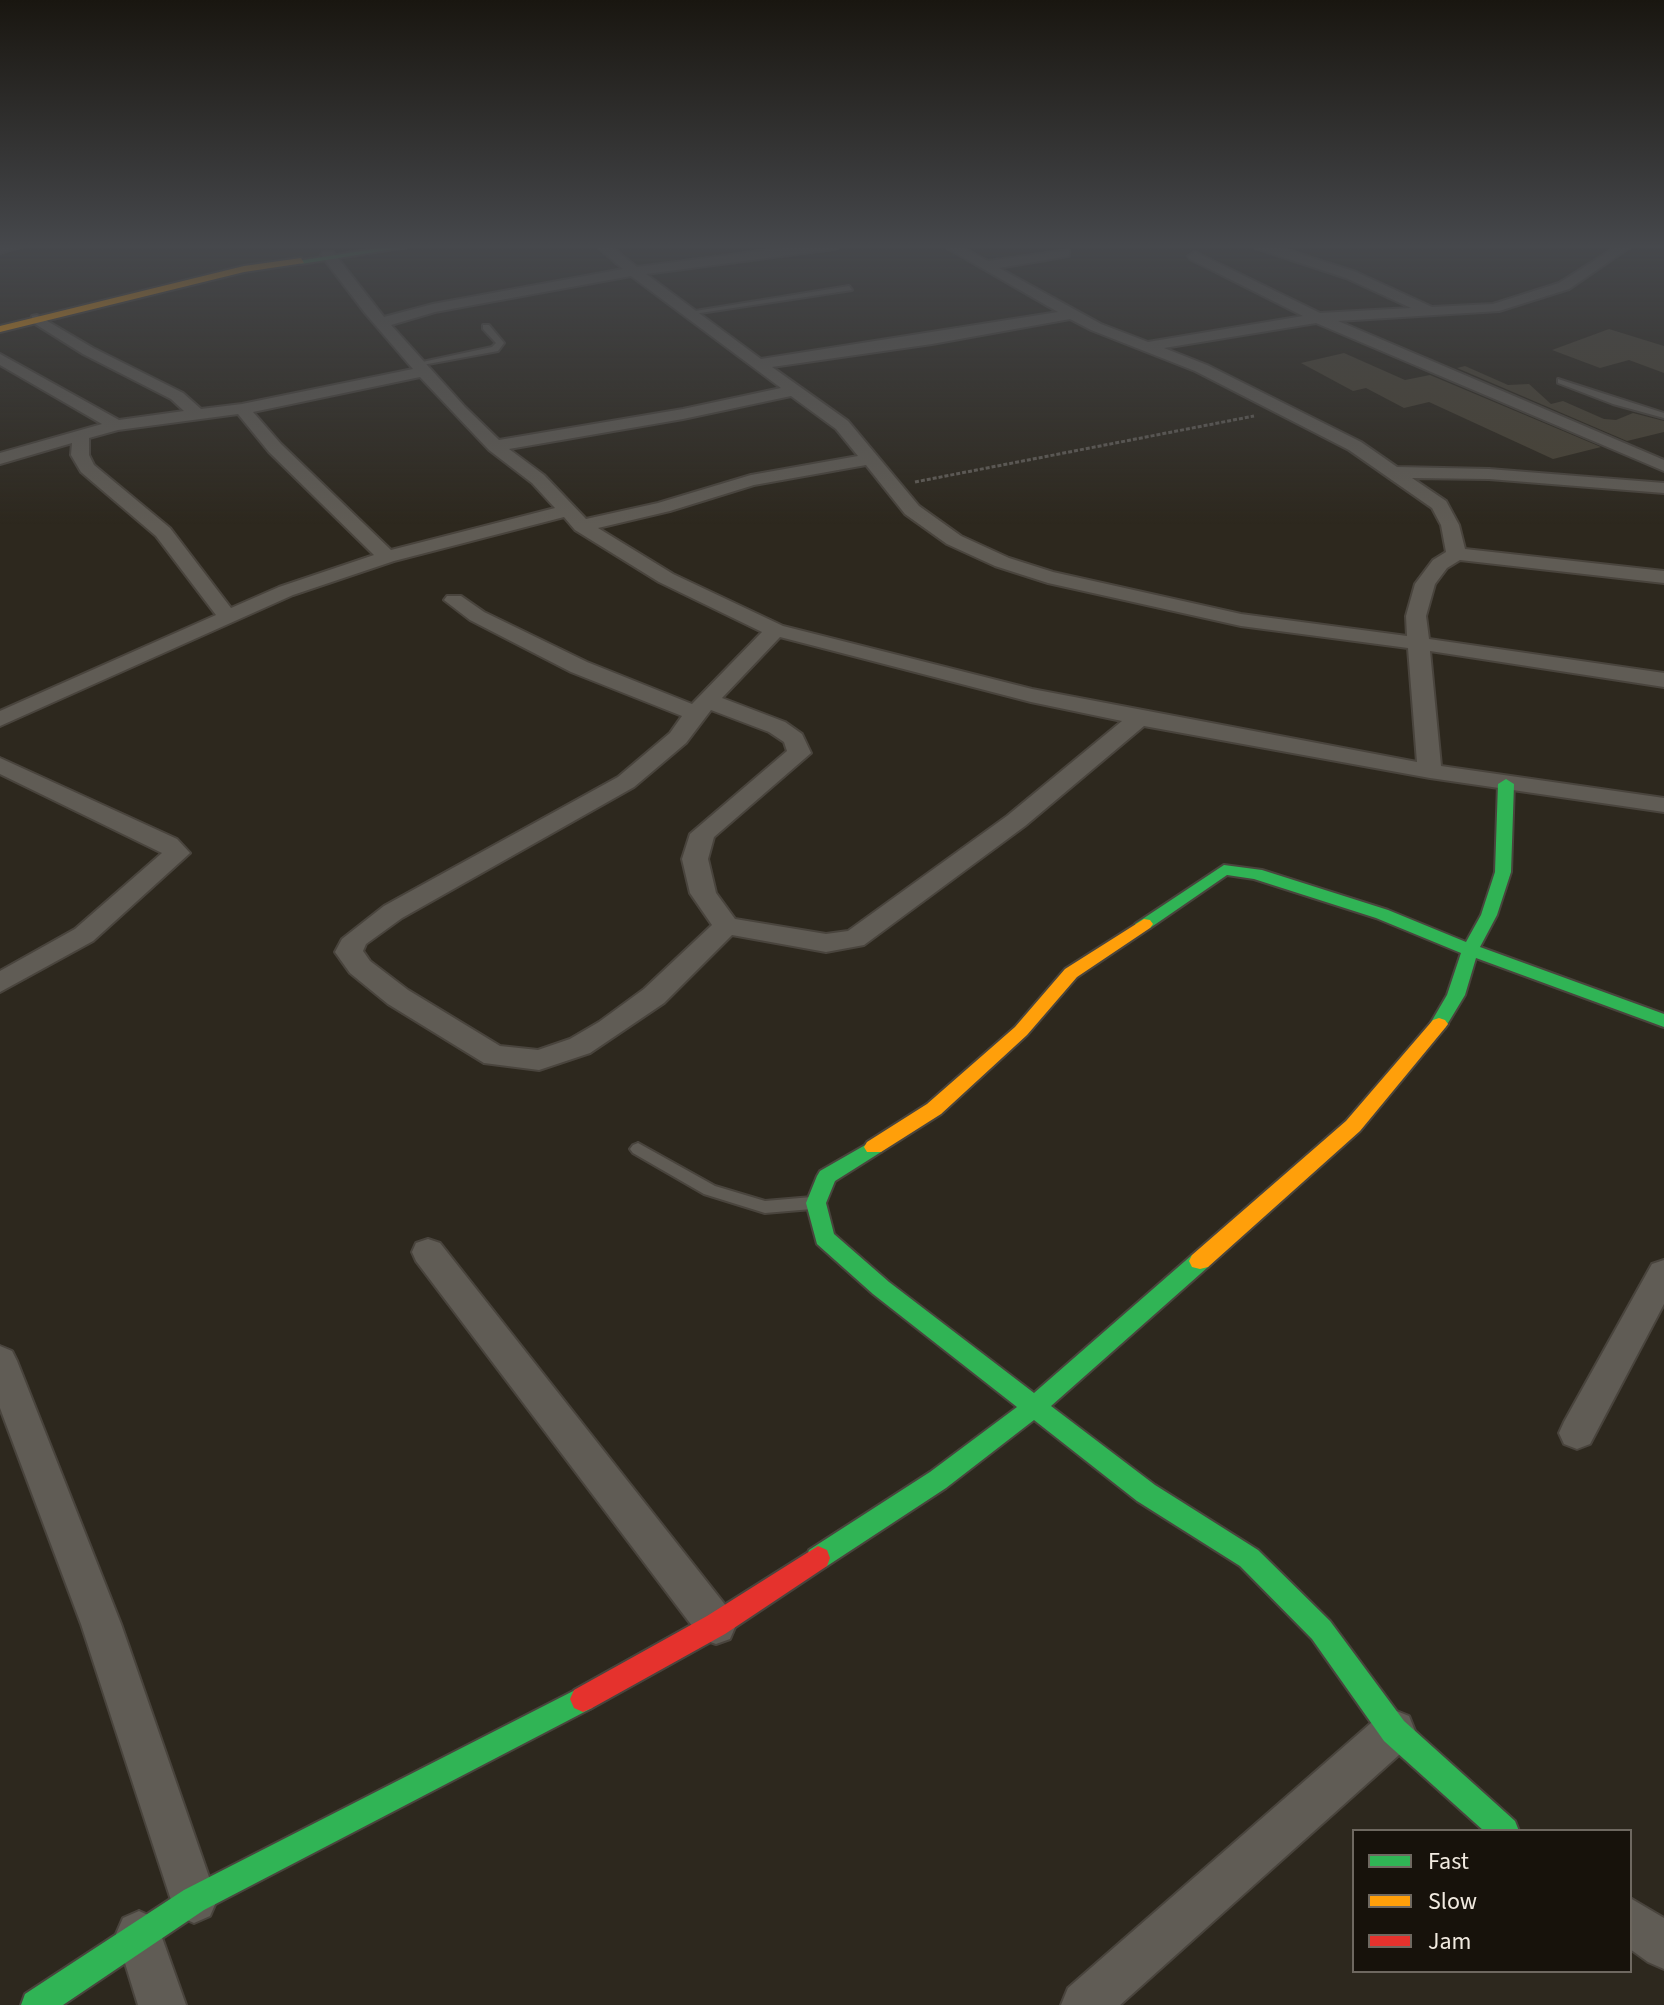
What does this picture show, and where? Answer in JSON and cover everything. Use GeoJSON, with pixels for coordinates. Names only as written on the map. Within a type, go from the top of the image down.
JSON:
{"type":"FeatureCollection","features":[{"type":"Feature","properties":{"kind":"street"},"geometry":{"type":"LineString","coordinates":[[68,339],[177,396],[197,415]]}},
{"type":"Feature","properties":{"kind":"street"},"geometry":{"type":"LineString","coordinates":[[395,339],[495,446],[538,479],[582,526],[666,578],[776,630],[1031,695],[1139,718],[1506,784],[1664,805]]}},
{"type":"Feature","properties":{"kind":"street"},"geometry":{"type":"LineString","coordinates":[[724,339],[842,425],[912,510],[954,540],[1002,562],[1048,577],[1241,620],[1664,680]]}},
{"type":"Feature","properties":{"kind":"street"},"geometry":{"type":"LineString","coordinates":[[760,364],[934,339]]}},
{"type":"Feature","properties":{"kind":"street"},"geometry":{"type":"LineString","coordinates":[[1124,339],[1201,368],[1355,446],[1440,505],[1450,525],[1456,554]]}},
{"type":"Feature","properties":{"kind":"street"},"geometry":{"type":"LineString","coordinates":[[1142,347],[1193,339]]}},
{"type":"Feature","properties":{"kind":"street"},"geometry":{"type":"LineString","coordinates":[[1366,339],[1664,466]]}},
{"type":"Feature","properties":{"kind":"street"},"geometry":{"type":"LineString","coordinates":[[0,359],[116,425]]}},
{"type":"Feature","properties":{"kind":"street"},"geometry":{"type":"LineString","coordinates":[[0,459],[116,425],[242,409],[421,368]]}},
{"type":"Feature","properties":{"kind":"street"},"geometry":{"type":"LineString","coordinates":[[495,446],[683,414],[794,390]]}},
{"type":"Feature","properties":{"kind":"street"},"geometry":{"type":"LineString","coordinates":[[242,409],[275,448],[387,557]]}},
{"type":"Feature","properties":{"kind":"street"},"geometry":{"type":"LineString","coordinates":[[81,436],[80,455],[87,468],[163,532],[227,616]]}},
{"type":"Feature","properties":{"kind":"street"},"geometry":{"type":"LineString","coordinates":[[582,526],[663,507],[751,480],[869,459]]}},
{"type":"Feature","properties":{"kind":"street"},"geometry":{"type":"LineString","coordinates":[[1394,472],[1489,474],[1664,488]]}},
{"type":"Feature","properties":{"kind":"street"},"geometry":{"type":"LineString","coordinates":[[0,719],[286,591],[387,557],[566,511]]}},
{"type":"Feature","properties":{"kind":"street"},"geometry":{"type":"LineString","coordinates":[[1430,771],[1416,643],[1416,616],[1425,584],[1440,564],[1456,554],[1664,577]]}},
{"type":"Feature","properties":{"kind":"street"},"geometry":{"type":"LineString","coordinates":[[454,600],[477,616],[579,667],[702,708],[777,727],[794,739],[799,753],[702,834],[695,859],[703,893],[726,926],[826,943],[855,939],[1016,821],[1139,718]]}},
{"type":"Feature","properties":{"kind":"street"},"geometry":{"type":"LineString","coordinates":[[726,926],[654,996],[609,1029],[580,1046],[539,1060],[494,1056],[398,997],[360,967],[349,952],[355,939],[393,912],[626,782],[678,738],[776,630]]}},
{"type":"Feature","properties":{"kind":"street"},"geometry":{"type":"LineString","coordinates":[[0,765],[168,844],[177,853],[84,935],[57,954],[0,983]]}},
{"type":"Feature","properties":{"kind":"street"},"geometry":{"type":"LineString","coordinates":[[36,2005],[194,1900],[590,1695],[716,1625],[938,1480],[1033,1408],[1353,1126],[1434,1032],[1456,995],[1470,950],[1489,915],[1503,872],[1506,784]]}},
{"type":"Feature","properties":{"kind":"street"},"geometry":{"type":"LineString","coordinates":[[1503,1829],[1394,1731],[1321,1630],[1249,1558],[1146,1493],[1033,1408],[824,1238],[816,1203],[827,1176],[934,1109],[1021,1031],[1071,973],[1224,870],[1256,874],[1382,914],[1470,950],[1664,1021]]}},
{"type":"Feature","properties":{"kind":"street"},"geometry":{"type":"LineString","coordinates":[[428,1252],[716,1625]]}},
{"type":"Feature","properties":{"kind":"street"},"geometry":{"type":"LineString","coordinates":[[1577,1433],[1664,1273]]}},
{"type":"Feature","properties":{"kind":"street"},"geometry":{"type":"LineString","coordinates":[[0,1361],[101,1624],[194,1900]]}},
{"type":"Feature","properties":{"kind":"street"},"geometry":{"type":"LineString","coordinates":[[1085,2005],[1394,1731]]}},
{"type":"Feature","properties":{"kind":"street"},"geometry":{"type":"LineString","coordinates":[[1632,1922],[1664,1946]]}},
{"type":"Feature","properties":{"kind":"street"},"geometry":{"type":"LineString","coordinates":[[139,1934],[162,2005]]}},
{"type":"Feature","properties":{"kind":"lane"},"geometry":{"type":"LineString","coordinates":[[421,368],[495,349],[500,343],[496,339]]}},
{"type":"Feature","properties":{"kind":"lane"},"geometry":{"type":"LineString","coordinates":[[1561,381],[1664,416]]}},
{"type":"Feature","properties":{"kind":"lane"},"geometry":{"type":"LineString","coordinates":[[638,1149],[710,1190],[765,1207],[816,1203]]}},
{"type":"Feature","properties":{"kind":"path"},"geometry":{"type":"LineString","coordinates":[[892,487],[1283,410]]}},
{"type":"Feature","properties":{"kind":"building"},"geometry":{"type":"Polygon","coordinates":[[[1583,339],[1640,339],[1664,346],[1664,373],[1629,360],[1600,368],[1552,350],[1583,339]]]}},
{"type":"Feature","properties":{"kind":"building"},"geometry":{"type":"Polygon","coordinates":[[[1344,353],[1405,380],[1430,375],[1601,447],[1553,459],[1429,402],[1404,408],[1366,388],[1353,391],[1301,363],[1344,353]]]}},
{"type":"Feature","properties":{"kind":"building"},"geometry":{"type":"Polygon","coordinates":[[[1465,366],[1508,385],[1529,384],[1551,404],[1563,401],[1604,419],[1616,420],[1633,413],[1664,421],[1664,432],[1627,441],[1457,368],[1465,366]]]}},
{"type":"Feature","properties":{"kind":"traffic: fast"},"geometry":{"type":"LineString","coordinates":[[1439,1024],[1456,995],[1470,950],[1489,915],[1503,872],[1506,784]]}},
{"type":"Feature","properties":{"kind":"traffic: fast"},"geometry":{"type":"LineString","coordinates":[[1144,924],[1224,870],[1256,874],[1382,914],[1470,950],[1664,1021]]}},
{"type":"Feature","properties":{"kind":"traffic: fast"},"geometry":{"type":"LineString","coordinates":[[874,1147],[827,1176],[816,1203],[824,1238],[881,1288],[1146,1493],[1249,1558],[1321,1630],[1394,1731],[1503,1829]]}},
{"type":"Feature","properties":{"kind":"traffic: fast"},"geometry":{"type":"LineString","coordinates":[[818,1558],[938,1480],[1033,1408],[1200,1261]]}},
{"type":"Feature","properties":{"kind":"traffic: fast"},"geometry":{"type":"LineString","coordinates":[[36,2005],[194,1900],[583,1699]]}},
{"type":"Feature","properties":{"kind":"traffic: slow"},"geometry":{"type":"LineString","coordinates":[[874,1147],[934,1109],[1021,1031],[1071,973],[1144,924]]}},
{"type":"Feature","properties":{"kind":"traffic: slow"},"geometry":{"type":"LineString","coordinates":[[1200,1261],[1353,1126],[1439,1024]]}},
{"type":"Feature","properties":{"kind":"traffic: jam"},"geometry":{"type":"LineString","coordinates":[[583,1699],[716,1625],[818,1558]]}}]}
